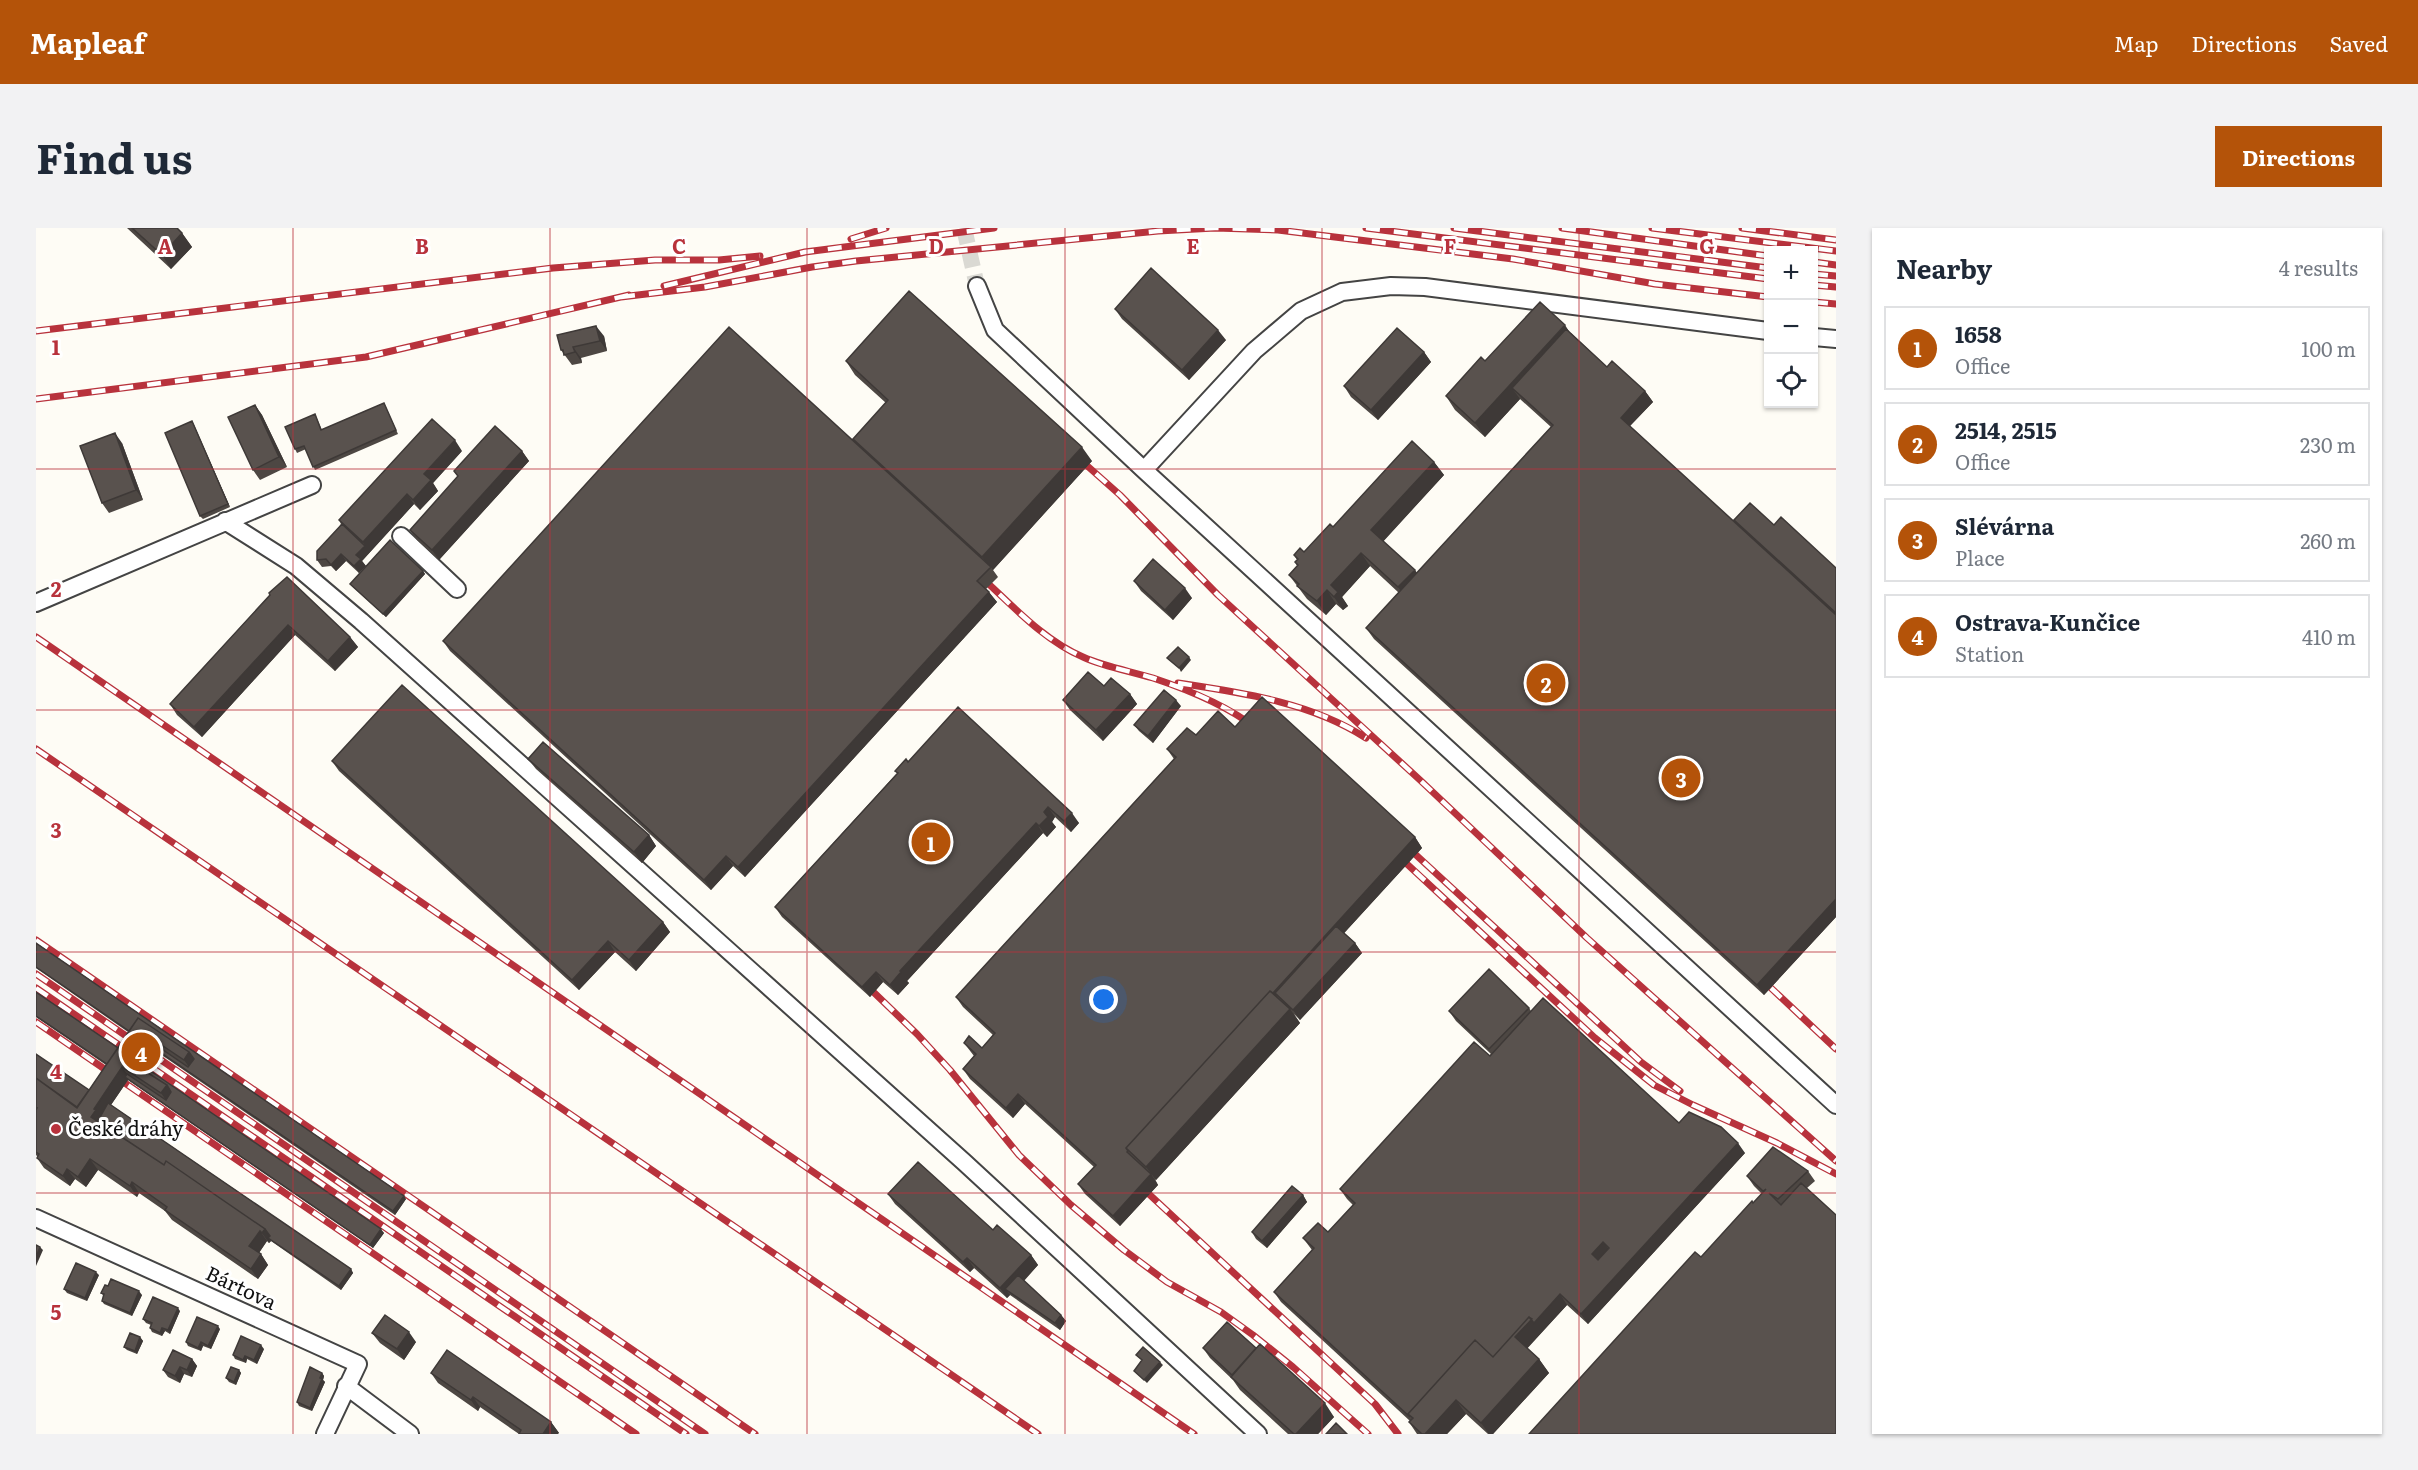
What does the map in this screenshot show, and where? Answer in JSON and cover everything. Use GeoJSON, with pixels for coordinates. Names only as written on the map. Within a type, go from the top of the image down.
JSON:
{"type":"FeatureCollection","features":[{"type":"Feature","properties":{"kind":"street"},"geometry":{"type":"LineString","coordinates":[[977,286],[995,330],[1144,470],[1836,1105]]}},
{"type":"Feature","properties":{"kind":"street"},"geometry":{"type":"LineString","coordinates":[[1144,470],[1254,351],[1301,311],[1342,292],[1391,286],[1425,287],[1764,330]]}},
{"type":"Feature","properties":{"kind":"street"},"geometry":{"type":"LineString","coordinates":[[1818,337],[1836,339]]}},
{"type":"Feature","properties":{"kind":"street"},"geometry":{"type":"LineString","coordinates":[[36,603],[312,485]]}},
{"type":"Feature","properties":{"kind":"street"},"geometry":{"type":"LineString","coordinates":[[225,521],[296,566],[362,621],[964,1162],[1258,1434]]}},
{"type":"Feature","properties":{"kind":"street"},"geometry":{"type":"LineString","coordinates":[[401,536],[457,589]]}},
{"type":"Feature","properties":{"kind":"street","name":"Bártova"},"geometry":{"type":"LineString","coordinates":[[36,1218],[358,1364],[325,1434]]}},
{"type":"Feature","properties":{"kind":"street"},"geometry":{"type":"LineString","coordinates":[[346,1386],[410,1434]]}},
{"type":"Feature","properties":{"kind":"building"},"geometry":{"type":"Polygon","coordinates":[[[132,228],[177,228],[182,233],[162,255],[132,228]]]}},
{"type":"Feature","properties":{"kind":"building"},"geometry":{"type":"Polygon","coordinates":[[[1151,268],[1218,330],[1182,370],[1115,309],[1151,268]]]}},
{"type":"Feature","properties":{"kind":"building"},"geometry":{"type":"Polygon","coordinates":[[[909,291],[1082,447],[982,557],[853,439],[888,400],[846,361],[909,291]]]}},
{"type":"Feature","properties":{"kind":"building"},"geometry":{"type":"Polygon","coordinates":[[[1540,302],[1565,325],[1475,423],[1446,396],[1481,357],[1485,361],[1540,302]]]}},
{"type":"Feature","properties":{"kind":"building"},"geometry":{"type":"Polygon","coordinates":[[[596,326],[600,341],[573,347],[575,352],[564,355],[557,335],[596,326]]]}},
{"type":"Feature","properties":{"kind":"building"},"geometry":{"type":"Polygon","coordinates":[[[729,327],[991,567],[977,581],[989,592],[738,867],[726,856],[704,880],[443,641],[729,327]]]}},
{"type":"Feature","properties":{"kind":"building"},"geometry":{"type":"Polygon","coordinates":[[[1397,328],[1424,352],[1371,410],[1344,386],[1397,328]]]}},
{"type":"Feature","properties":{"kind":"building"},"geometry":{"type":"Polygon","coordinates":[[[1566,329],[1607,367],[1612,361],[1645,391],[1621,418],[1836,615],[1836,899],[1757,985],[1366,628],[1553,425],[1512,388],[1566,329]]]}},
{"type":"Feature","properties":{"kind":"building"},"geometry":{"type":"Polygon","coordinates":[[[384,403],[396,430],[313,467],[304,446],[295,449],[285,427],[315,414],[321,430],[384,403]]]}},
{"type":"Feature","properties":{"kind":"building"},"geometry":{"type":"Polygon","coordinates":[[[255,405],[279,457],[253,470],[228,417],[255,405]]]}},
{"type":"Feature","properties":{"kind":"building"},"geometry":{"type":"Polygon","coordinates":[[[432,419],[455,440],[424,474],[431,480],[413,500],[407,494],[363,542],[339,520],[432,419]]]}},
{"type":"Feature","properties":{"kind":"building"},"geometry":{"type":"Polygon","coordinates":[[[192,421],[228,504],[200,516],[165,433],[192,421]]]}},
{"type":"Feature","properties":{"kind":"building"},"geometry":{"type":"Polygon","coordinates":[[[495,426],[522,451],[432,550],[410,530],[458,476],[454,471],[495,426]]]}},
{"type":"Feature","properties":{"kind":"building"},"geometry":{"type":"Polygon","coordinates":[[[115,433],[136,490],[102,503],[80,446],[115,433]]]}},
{"type":"Feature","properties":{"kind":"building"},"geometry":{"type":"Polygon","coordinates":[[[1412,441],[1434,462],[1371,530],[1415,570],[1398,587],[1361,553],[1331,585],[1338,592],[1334,597],[1327,590],[1317,601],[1297,586],[1299,584],[1289,575],[1298,565],[1295,562],[1298,559],[1294,555],[1300,548],[1304,552],[1330,524],[1333,527],[1412,441]]]}},
{"type":"Feature","properties":{"kind":"building"},"geometry":{"type":"Polygon","coordinates":[[[1750,503],[1774,525],[1781,517],[1836,568],[1836,613],[1734,520],[1750,503]]]}},
{"type":"Feature","properties":{"kind":"building"},"geometry":{"type":"Polygon","coordinates":[[[342,524],[365,546],[356,555],[361,559],[354,566],[341,554],[331,565],[326,559],[317,560],[317,551],[342,524]]]}},
{"type":"Feature","properties":{"kind":"building"},"geometry":{"type":"Polygon","coordinates":[[[390,540],[423,571],[383,614],[350,584],[390,540]]]}},
{"type":"Feature","properties":{"kind":"building"},"geometry":{"type":"Polygon","coordinates":[[[1153,559],[1185,588],[1165,610],[1134,581],[1153,559]]]}},
{"type":"Feature","properties":{"kind":"building"},"geometry":{"type":"Polygon","coordinates":[[[287,577],[350,637],[328,661],[288,625],[194,727],[170,704],[270,595],[269,593],[287,577]]]}},
{"type":"Feature","properties":{"kind":"building"},"geometry":{"type":"Polygon","coordinates":[[[1178,647],[1189,657],[1179,668],[1167,658],[1178,647]]]}},
{"type":"Feature","properties":{"kind":"building"},"geometry":{"type":"Polygon","coordinates":[[[1088,672],[1104,686],[1111,678],[1130,694],[1096,730],[1063,700],[1088,672]]]}},
{"type":"Feature","properties":{"kind":"building"},"geometry":{"type":"Polygon","coordinates":[[[402,685],[663,922],[629,960],[608,941],[572,980],[332,761],[402,685]]]}},
{"type":"Feature","properties":{"kind":"building"},"geometry":{"type":"Polygon","coordinates":[[[1164,690],[1176,700],[1148,736],[1134,725],[1164,690]]]}},
{"type":"Feature","properties":{"kind":"building"},"geometry":{"type":"Polygon","coordinates":[[[1262,697],[1415,837],[1273,993],[1270,991],[1126,1148],[1127,1152],[1151,1174],[1113,1216],[1078,1184],[1096,1165],[1018,1094],[1006,1108],[963,1069],[976,1054],[964,1043],[969,1036],[982,1048],[995,1033],[956,997],[1176,757],[1167,749],[1187,728],[1196,735],[1218,711],[1235,727],[1262,697]]]}},
{"type":"Feature","properties":{"kind":"building"},"geometry":{"type":"Polygon","coordinates":[[[958,707],[1072,813],[1064,821],[1048,807],[1044,812],[1048,817],[1039,826],[1036,823],[900,971],[890,985],[876,972],[862,987],[775,907],[898,773],[895,771],[906,759],[908,762],[958,707]]]}},
{"type":"Feature","properties":{"kind":"building"},"geometry":{"type":"Polygon","coordinates":[[[543,742],[649,835],[634,852],[528,759],[543,742]]]}},
{"type":"Feature","properties":{"kind":"building"},"geometry":{"type":"Polygon","coordinates":[[[1336,926],[1355,943],[1293,1010],[1275,993],[1336,926]]]}},
{"type":"Feature","properties":{"kind":"building"},"geometry":{"type":"Polygon","coordinates":[[[36,943],[404,1196],[393,1211],[148,1044],[150,1041],[188,1067],[194,1059],[189,1052],[138,1018],[129,1031],[36,967],[36,943]]]}},
{"type":"Feature","properties":{"kind":"building"},"geometry":{"type":"Polygon","coordinates":[[[1489,969],[1529,1008],[1489,1049],[1449,1011],[1489,969]]]}},
{"type":"Feature","properties":{"kind":"building"},"geometry":{"type":"Polygon","coordinates":[[[1270,991],[1290,1009],[1146,1167],[1126,1148],[1270,991]]]}},
{"type":"Feature","properties":{"kind":"building"},"geometry":{"type":"Polygon","coordinates":[[[36,992],[118,1048],[107,1064],[36,1016],[36,992]]]}},
{"type":"Feature","properties":{"kind":"building"},"geometry":{"type":"Polygon","coordinates":[[[1543,998],[1679,1123],[1689,1112],[1721,1127],[1738,1143],[1581,1314],[1560,1294],[1534,1323],[1529,1317],[1493,1357],[1475,1340],[1408,1414],[1410,1417],[1274,1292],[1314,1248],[1303,1238],[1318,1223],[1328,1232],[1355,1203],[1340,1189],[1474,1042],[1490,1056],[1543,998]],[[1603,1242],[1592,1254],[1598,1260],[1609,1248],[1603,1242]]]}},
{"type":"Feature","properties":{"kind":"building"},"geometry":{"type":"Polygon","coordinates":[[[138,1018],[189,1052],[184,1060],[145,1034],[127,1060],[167,1085],[161,1093],[122,1067],[91,1117],[164,1165],[166,1161],[265,1229],[262,1233],[260,1231],[249,1246],[261,1254],[251,1269],[165,1210],[167,1207],[132,1182],[130,1186],[90,1159],[78,1177],[67,1169],[63,1176],[37,1158],[39,1154],[36,1152],[36,1078],[77,1108],[138,1018]]]}},
{"type":"Feature","properties":{"kind":"building"},"geometry":{"type":"Polygon","coordinates":[[[36,1054],[89,1090],[77,1107],[36,1078],[36,1054]]]}},
{"type":"Feature","properties":{"kind":"building"},"geometry":{"type":"Polygon","coordinates":[[[136,1061],[381,1229],[370,1245],[125,1077],[127,1074],[166,1100],[171,1092],[167,1085],[134,1064],[136,1061]]]}},
{"type":"Feature","properties":{"kind":"building"},"geometry":{"type":"Polygon","coordinates":[[[108,1103],[351,1269],[339,1286],[268,1238],[270,1236],[265,1229],[166,1161],[164,1165],[98,1121],[108,1103]]]}},
{"type":"Feature","properties":{"kind":"building"},"geometry":{"type":"Polygon","coordinates":[[[1773,1147],[1808,1171],[1778,1199],[1769,1193],[1781,1205],[1801,1183],[1836,1215],[1836,1434],[1529,1434],[1695,1252],[1701,1257],[1752,1201],[1753,1203],[1766,1189],[1763,1191],[1747,1176],[1773,1147]]]}},
{"type":"Feature","properties":{"kind":"building"},"geometry":{"type":"Polygon","coordinates":[[[918,1162],[993,1230],[997,1225],[1031,1255],[1000,1288],[967,1258],[963,1262],[888,1194],[918,1162]]]}},
{"type":"Feature","properties":{"kind":"building"},"geometry":{"type":"Polygon","coordinates":[[[1292,1186],[1303,1195],[1262,1241],[1252,1232],[1292,1186]]]}},
{"type":"Feature","properties":{"kind":"building"},"geometry":{"type":"Polygon","coordinates":[[[36,1245],[40,1247],[36,1257],[36,1245]]]}},
{"type":"Feature","properties":{"kind":"building"},"geometry":{"type":"Polygon","coordinates":[[[76,1263],[96,1272],[85,1298],[64,1289],[76,1263]]]}},
{"type":"Feature","properties":{"kind":"building"},"geometry":{"type":"Polygon","coordinates":[[[1018,1275],[1061,1315],[1055,1323],[1005,1289],[1018,1275]]]}},
{"type":"Feature","properties":{"kind":"building"},"geometry":{"type":"Polygon","coordinates":[[[111,1279],[139,1291],[130,1313],[102,1301],[104,1294],[101,1293],[111,1279]]]}},
{"type":"Feature","properties":{"kind":"building"},"geometry":{"type":"Polygon","coordinates":[[[153,1297],[178,1308],[168,1330],[162,1328],[160,1333],[150,1328],[152,1323],[143,1319],[153,1297]]]}},
{"type":"Feature","properties":{"kind":"building"},"geometry":{"type":"Polygon","coordinates":[[[385,1315],[409,1332],[397,1349],[372,1333],[385,1315]]]}},
{"type":"Feature","properties":{"kind":"building"},"geometry":{"type":"Polygon","coordinates":[[[197,1317],[218,1326],[208,1346],[201,1342],[198,1348],[186,1342],[197,1317]]]}},
{"type":"Feature","properties":{"kind":"building"},"geometry":{"type":"Polygon","coordinates":[[[1529,1317],[1532,1319],[1515,1337],[1539,1359],[1481,1423],[1456,1400],[1425,1434],[1409,1422],[1413,1418],[1408,1414],[1475,1340],[1493,1357],[1529,1317]]]}},
{"type":"Feature","properties":{"kind":"building"},"geometry":{"type":"Polygon","coordinates":[[[1227,1322],[1256,1348],[1232,1375],[1203,1348],[1227,1322]]]}},
{"type":"Feature","properties":{"kind":"building"},"geometry":{"type":"Polygon","coordinates":[[[130,1333],[140,1337],[135,1351],[124,1347],[130,1333]]]}},
{"type":"Feature","properties":{"kind":"building"},"geometry":{"type":"Polygon","coordinates":[[[241,1336],[261,1345],[254,1360],[245,1356],[243,1360],[233,1355],[241,1336]]]}},
{"type":"Feature","properties":{"kind":"building"},"geometry":{"type":"Polygon","coordinates":[[[1260,1344],[1325,1403],[1296,1434],[1231,1377],[1260,1344]]]}},
{"type":"Feature","properties":{"kind":"building"},"geometry":{"type":"Polygon","coordinates":[[[1143,1347],[1160,1362],[1144,1380],[1134,1371],[1142,1360],[1136,1355],[1143,1347]]]}},
{"type":"Feature","properties":{"kind":"building"},"geometry":{"type":"Polygon","coordinates":[[[173,1350],[192,1359],[187,1370],[180,1367],[175,1376],[163,1370],[173,1350]]]}},
{"type":"Feature","properties":{"kind":"building"},"geometry":{"type":"Polygon","coordinates":[[[447,1350],[551,1422],[543,1434],[519,1434],[521,1430],[473,1397],[471,1400],[431,1373],[447,1350]]]}},
{"type":"Feature","properties":{"kind":"building"},"geometry":{"type":"Polygon","coordinates":[[[231,1367],[239,1370],[234,1382],[226,1378],[231,1367]]]}},
{"type":"Feature","properties":{"kind":"building"},"geometry":{"type":"Polygon","coordinates":[[[310,1367],[322,1373],[320,1378],[322,1379],[310,1408],[297,1402],[310,1367]]]}},
{"type":"Feature","properties":{"kind":"building"},"geometry":{"type":"Polygon","coordinates":[[[1336,1423],[1347,1434],[1326,1434],[1336,1423]]]}},
{"type":"Feature","properties":{"kind":"tunnel"},"geometry":{"type":"LineString","coordinates":[[964,228],[977,286]]}},
{"type":"Feature","properties":{"kind":"railway"},"geometry":{"type":"LineString","coordinates":[[851,239],[886,228]]}},
{"type":"Feature","properties":{"kind":"railway"},"geometry":{"type":"LineString","coordinates":[[664,286],[805,252],[994,228]]}},
{"type":"Feature","properties":{"kind":"railway"},"geometry":{"type":"LineString","coordinates":[[621,297],[705,287],[856,261],[1158,231],[1215,228],[1278,230],[1513,259],[1655,284],[1764,297]]}},
{"type":"Feature","properties":{"kind":"railway"},"geometry":{"type":"LineString","coordinates":[[1366,228],[1764,278]]}},
{"type":"Feature","properties":{"kind":"railway"},"geometry":{"type":"LineString","coordinates":[[1454,228],[1764,267]]}},
{"type":"Feature","properties":{"kind":"railway"},"geometry":{"type":"LineString","coordinates":[[1562,228],[1764,255]]}},
{"type":"Feature","properties":{"kind":"railway"},"geometry":{"type":"LineString","coordinates":[[1652,228],[1836,251]]}},
{"type":"Feature","properties":{"kind":"railway"},"geometry":{"type":"LineString","coordinates":[[1742,228],[1836,240]]}},
{"type":"Feature","properties":{"kind":"railway"},"geometry":{"type":"LineString","coordinates":[[36,331],[553,268],[655,260],[719,260],[760,256]]}},
{"type":"Feature","properties":{"kind":"railway"},"geometry":{"type":"LineString","coordinates":[[1818,263],[1836,265]]}},
{"type":"Feature","properties":{"kind":"railway"},"geometry":{"type":"LineString","coordinates":[[1818,274],[1836,276]]}},
{"type":"Feature","properties":{"kind":"railway"},"geometry":{"type":"LineString","coordinates":[[1818,285],[1836,287]]}},
{"type":"Feature","properties":{"kind":"railway"},"geometry":{"type":"LineString","coordinates":[[36,399],[366,357],[629,295]]}},
{"type":"Feature","properties":{"kind":"railway"},"geometry":{"type":"LineString","coordinates":[[1818,302],[1836,304]]}},
{"type":"Feature","properties":{"kind":"railway"},"geometry":{"type":"LineString","coordinates":[[1075,455],[1120,495],[1218,595],[1420,780],[1587,938],[1836,1161]]}},
{"type":"Feature","properties":{"kind":"railway"},"geometry":{"type":"LineString","coordinates":[[979,575],[1041,631],[1068,650],[1100,664],[1153,678],[1194,693],[1220,705],[1256,728]]}},
{"type":"Feature","properties":{"kind":"railway"},"geometry":{"type":"LineString","coordinates":[[36,637],[1194,1434]]}},
{"type":"Feature","properties":{"kind":"railway"},"geometry":{"type":"LineString","coordinates":[[1178,683],[1251,695],[1299,707],[1345,726],[1366,738]]}},
{"type":"Feature","properties":{"kind":"railway"},"geometry":{"type":"LineString","coordinates":[[36,749],[1038,1434]]}},
{"type":"Feature","properties":{"kind":"railway"},"geometry":{"type":"LineString","coordinates":[[1403,843],[1641,1062],[1680,1091]]}},
{"type":"Feature","properties":{"kind":"railway"},"geometry":{"type":"LineString","coordinates":[[1394,852],[1595,1038],[1654,1085],[1777,1143],[1836,1174]]}},
{"type":"Feature","properties":{"kind":"railway"},"geometry":{"type":"LineString","coordinates":[[36,940],[755,1434]]}},
{"type":"Feature","properties":{"kind":"railway"},"geometry":{"type":"LineString","coordinates":[[36,974],[705,1434]]}},
{"type":"Feature","properties":{"kind":"railway"},"geometry":{"type":"LineString","coordinates":[[863,982],[917,1034],[950,1070],[1019,1155],[1071,1205],[1124,1250],[1167,1282],[1221,1312],[1253,1335],[1293,1367],[1368,1434]]}},
{"type":"Feature","properties":{"kind":"railway"},"geometry":{"type":"LineString","coordinates":[[36,988],[686,1434]]}},
{"type":"Feature","properties":{"kind":"railway"},"geometry":{"type":"LineString","coordinates":[[1771,988],[1836,1049]]}},
{"type":"Feature","properties":{"kind":"railway"},"geometry":{"type":"LineString","coordinates":[[36,1022],[636,1434]]}},
{"type":"Feature","properties":{"kind":"railway"},"geometry":{"type":"LineString","coordinates":[[1137,1183],[1375,1404],[1398,1434]]}},
{"type":"Feature","properties":{"kind":"place","name":"2514, 2515"},"geometry":{"type":"Point","coordinates":[1546,683]}},
{"type":"Feature","properties":{"kind":"place","name":"Slévárna"},"geometry":{"type":"Point","coordinates":[1681,778]}},
{"type":"Feature","properties":{"kind":"place","name":"1658"},"geometry":{"type":"Point","coordinates":[931,842]}},
{"type":"Feature","properties":{"kind":"place","name":"Ostrava-Kunčice"},"geometry":{"type":"Point","coordinates":[141,1052]}},
{"type":"Feature","properties":{"kind":"place","name":"České dráhy"},"geometry":{"type":"Point","coordinates":[56,1129]}}]}
